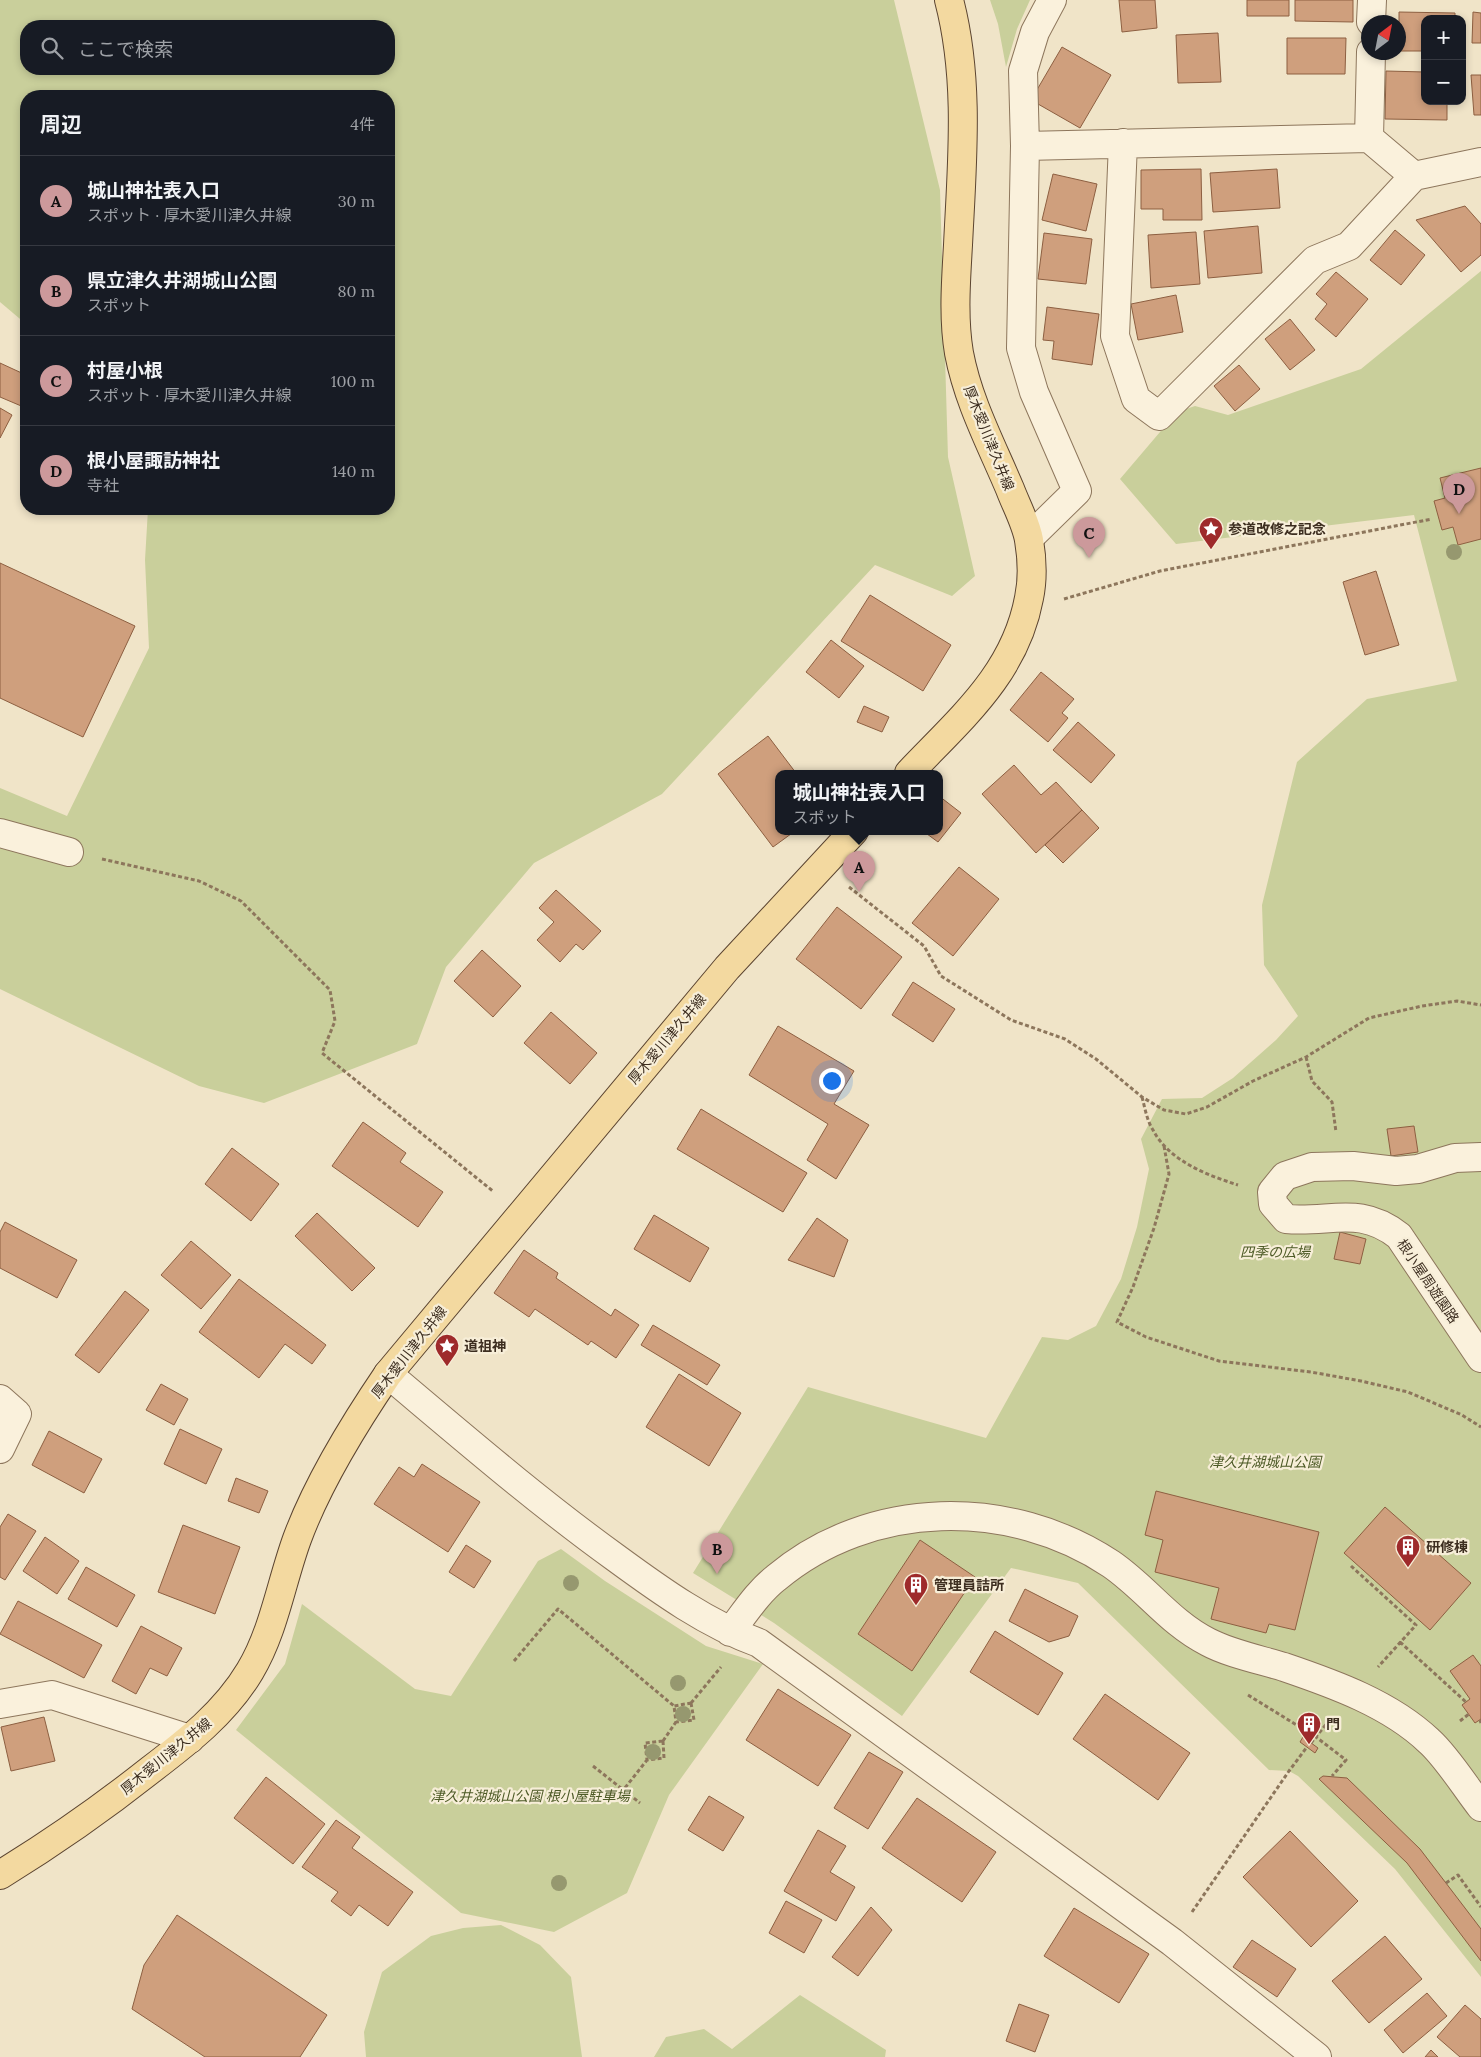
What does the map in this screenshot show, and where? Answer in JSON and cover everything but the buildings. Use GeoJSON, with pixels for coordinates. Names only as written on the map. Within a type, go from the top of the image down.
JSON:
{"type":"FeatureCollection","features":[{"type":"Feature","properties":{"kind":"main road","name":"厚木愛川津久井線"},"geometry":{"type":"LineString","coordinates":[[912,770],[998,676],[1018,639],[1027,610],[1032,578],[1029,538],[977,414],[965,380],[959,350],[956,296],[963,130],[962,84],[958,44],[949,0]]}},
{"type":"Feature","properties":{"kind":"main road","name":"厚木愛川津久井線"},"geometry":{"type":"LineString","coordinates":[[0,1875],[79,1824],[190,1739],[213,1718],[240,1688],[252,1669],[272,1621],[293,1551],[310,1506],[388,1374],[727,968],[850,835]]}},
{"type":"Feature","properties":{"kind":"street"},"geometry":{"type":"LineString","coordinates":[[1029,538],[1077,491],[1034,392],[1021,348],[1025,146],[1023,71],[1035,32],[1052,0]]}},
{"type":"Feature","properties":{"kind":"street"},"geometry":{"type":"LineString","coordinates":[[1372,0],[1372,15]]}},
{"type":"Feature","properties":{"kind":"street"},"geometry":{"type":"LineString","coordinates":[[1369,138],[1371,60]]}},
{"type":"Feature","properties":{"kind":"street"},"geometry":{"type":"LineString","coordinates":[[1025,146],[1369,138],[1414,176]]}},
{"type":"Feature","properties":{"kind":"street"},"geometry":{"type":"LineString","coordinates":[[1123,143],[1115,336],[1136,399],[1159,416],[1315,260],[1349,246],[1414,176],[1481,162]]}},
{"type":"Feature","properties":{"kind":"street"},"geometry":{"type":"LineString","coordinates":[[0,833],[69,852]]}},
{"type":"Feature","properties":{"kind":"street"},"geometry":{"type":"LineString","coordinates":[[1272,1192],[1285,1176],[1312,1167],[1353,1166],[1396,1172],[1455,1158],[1481,1158]]}},
{"type":"Feature","properties":{"kind":"street","name":"根小屋周遊園路"},"geometry":{"type":"LineString","coordinates":[[1272,1192],[1273,1204],[1286,1220],[1306,1221],[1341,1216],[1365,1218],[1386,1225],[1399,1236],[1481,1358]]}},
{"type":"Feature","properties":{"kind":"street"},"geometry":{"type":"LineString","coordinates":[[388,1374],[486,1458],[572,1526],[658,1589],[736,1624],[759,1643],[1172,1942],[1317,2057]]}},
{"type":"Feature","properties":{"kind":"street"},"geometry":{"type":"LineString","coordinates":[[0,1399],[17,1414],[0,1449]]}},
{"type":"Feature","properties":{"kind":"street"},"geometry":{"type":"LineString","coordinates":[[736,1624],[774,1579],[828,1544],[856,1532],[891,1522],[920,1517],[953,1516],[994,1519],[1029,1526],[1084,1548],[1120,1571],[1188,1631],[1210,1643],[1286,1668],[1353,1694],[1383,1708],[1409,1724],[1431,1742],[1481,1807]]}},
{"type":"Feature","properties":{"kind":"street"},"geometry":{"type":"LineString","coordinates":[[0,1704],[52,1695],[190,1739]]}},
{"type":"Feature","properties":{"kind":"path"},"geometry":{"type":"LineString","coordinates":[[1027,610],[1160,571],[1432,519]]}},
{"type":"Feature","properties":{"kind":"path"},"geometry":{"type":"LineString","coordinates":[[69,852],[200,881],[241,901],[330,990],[335,1021],[322,1053],[521,1213]]}},
{"type":"Feature","properties":{"kind":"path"},"geometry":{"type":"LineString","coordinates":[[821,865],[924,946],[941,976],[1011,1020],[1066,1039],[1096,1059],[1142,1097],[1164,1110],[1186,1114],[1207,1107],[1253,1081],[1306,1056],[1369,1018],[1422,1006],[1457,1001],[1481,1005]]}},
{"type":"Feature","properties":{"kind":"path"},"geometry":{"type":"LineString","coordinates":[[1306,1056],[1312,1081],[1332,1102],[1337,1134],[1353,1166]]}},
{"type":"Feature","properties":{"kind":"path"},"geometry":{"type":"LineString","coordinates":[[1142,1097],[1152,1129],[1164,1146],[1203,1173],[1243,1187],[1272,1192]]}},
{"type":"Feature","properties":{"kind":"path"},"geometry":{"type":"LineString","coordinates":[[1164,1146],[1169,1174],[1154,1228],[1134,1287],[1117,1322],[1146,1338],[1219,1361],[1319,1373],[1408,1392],[1462,1415],[1481,1427]]}},
{"type":"Feature","properties":{"kind":"path"},"geometry":{"type":"LineString","coordinates":[[1311,1743],[1416,1625],[1351,1566]]}},
{"type":"Feature","properties":{"kind":"path"},"geometry":{"type":"LineString","coordinates":[[514,1661],[558,1609],[674,1706],[676,1722],[662,1741],[664,1758],[647,1760],[617,1798]]}},
{"type":"Feature","properties":{"kind":"path"},"geometry":{"type":"LineString","coordinates":[[1400,1642],[1466,1702]]}},
{"type":"Feature","properties":{"kind":"path"},"geometry":{"type":"LineString","coordinates":[[1244,1693],[1316,1737],[1346,1760],[1332,1776]]}},
{"type":"Feature","properties":{"kind":"path"},"geometry":{"type":"LineString","coordinates":[[674,1706],[691,1703],[694,1720],[676,1722]]}},
{"type":"Feature","properties":{"kind":"path"},"geometry":{"type":"LineString","coordinates":[[647,1760],[645,1742],[662,1741]]}},
{"type":"Feature","properties":{"kind":"path"},"geometry":{"type":"LineString","coordinates":[[1172,1942],[1307,1747]]}},
{"type":"Feature","properties":{"kind":"path"},"geometry":{"type":"LineString","coordinates":[[593,1766],[640,1803]]}},
{"type":"Feature","properties":{"kind":"path"},"geometry":{"type":"LineString","coordinates":[[1446,1883],[1458,1875],[1481,1907]]}},
{"type":"Feature","properties":{"kind":"green space"},"geometry":{"type":"Polygon","coordinates":[[[0,0],[894,0],[940,190],[948,457],[975,576],[952,596],[875,565],[662,794],[534,863],[446,967],[417,1044],[264,1103],[199,1086],[0,989],[0,788],[67,816],[149,648],[145,560],[148,515],[395,515],[395,90],[20,90],[20,319],[0,302],[0,0]]]}},
{"type":"Feature","properties":{"kind":"green space"},"geometry":{"type":"Polygon","coordinates":[[[990,0],[1030,0],[1017,29],[1006,67],[998,24],[990,0]]]}},
{"type":"Feature","properties":{"kind":"green space","name":"津久井湖城山公園"},"geometry":{"type":"Polygon","coordinates":[[[1481,271],[1481,1977],[1395,1869],[1298,1776],[1289,1771],[1269,1770],[1078,1583],[1011,1568],[902,1716],[774,1623],[693,1573],[808,1387],[986,1438],[1042,1337],[1068,1340],[1096,1326],[1121,1279],[1137,1227],[1149,1169],[1141,1139],[1162,1099],[1202,1098],[1233,1078],[1276,1040],[1298,1016],[1264,965],[1262,905],[1297,762],[1367,699],[1457,681],[1414,515],[1176,544],[1120,479],[1177,412],[1195,406],[1228,415],[1361,369],[1481,271]]]}},
{"type":"Feature","properties":{"kind":"green space","name":"津久井湖城山公園 根小屋駐車場"},"geometry":{"type":"Polygon","coordinates":[[[561,1549],[605,1581],[706,1646],[763,1664],[669,1795],[627,1893],[554,1932],[461,1913],[236,1730],[285,1664],[302,1604],[415,1689],[451,1696],[538,1561],[561,1549]]]}},
{"type":"Feature","properties":{"kind":"green space"},"geometry":{"type":"Polygon","coordinates":[[[501,1925],[540,1945],[571,1977],[582,2057],[366,2057],[364,2032],[382,1972],[431,1936],[463,1928],[501,1925]]]}},
{"type":"Feature","properties":{"kind":"green space"},"geometry":{"type":"Polygon","coordinates":[[[800,1995],[886,2050],[885,2057],[654,2057],[666,2037],[704,2029],[732,2049],[800,1995]]]}},
{"type":"Feature","properties":{"kind":"place","name":"根小屋諏訪神社"},"geometry":{"type":"Point","coordinates":[1459,514]}},
{"type":"Feature","properties":{"kind":"place","name":"参道改修之記念"},"geometry":{"type":"Point","coordinates":[1211,550]}},
{"type":"Feature","properties":{"kind":"place","name":"村屋小根"},"geometry":{"type":"Point","coordinates":[1089,558]}},
{"type":"Feature","properties":{"kind":"place","name":"城山神社表入口"},"geometry":{"type":"Point","coordinates":[859,892]}},
{"type":"Feature","properties":{"kind":"place","name":"道祖神"},"geometry":{"type":"Point","coordinates":[447,1367]}},
{"type":"Feature","properties":{"kind":"place","name":"研修棟"},"geometry":{"type":"Point","coordinates":[1408,1568]}},
{"type":"Feature","properties":{"kind":"place","name":"県立津久井湖城山公園"},"geometry":{"type":"Point","coordinates":[717,1574]}},
{"type":"Feature","properties":{"kind":"place","name":"管理員詰所"},"geometry":{"type":"Point","coordinates":[916,1606]}},
{"type":"Feature","properties":{"kind":"place","name":"門"},"geometry":{"type":"Point","coordinates":[1309,1745]}},
{"type":"Feature","properties":{"kind":"park label","name":"四季の広場"},"geometry":{"type":"Point","coordinates":[1275,1252]}}]}
